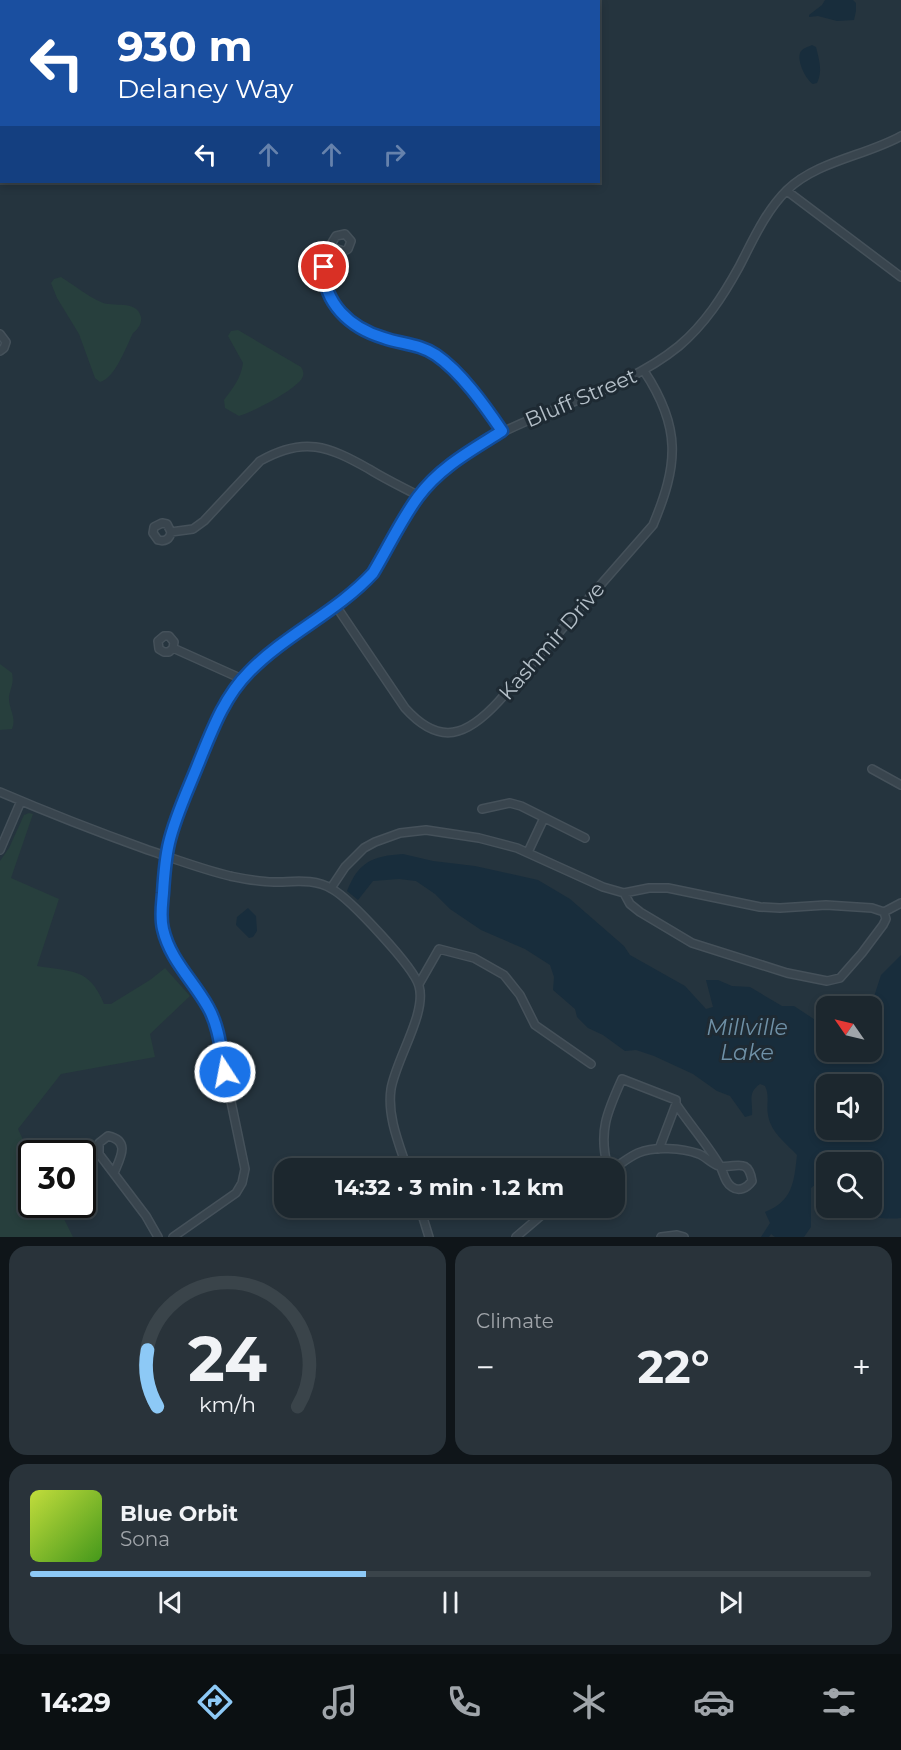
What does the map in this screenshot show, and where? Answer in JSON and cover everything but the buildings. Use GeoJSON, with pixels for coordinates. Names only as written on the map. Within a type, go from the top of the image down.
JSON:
{"type":"FeatureCollection","features":[{"type":"Feature","properties":{"kind":"street","name":"Bluff Street"},"geometry":{"type":"LineString","coordinates":[[173,1237],[236,1193],[242,1183],[244,1169],[214,1020],[209,1008],[181,970],[168,946],[162,926],[161,906],[167,856],[176,820],[228,698],[242,679],[284,641],[336,606],[373,573],[418,496],[441,472],[502,431],[644,371],[680,345],[700,326],[724,294],[764,220],[787,191],[812,173],[901,136]]}},
{"type":"Feature","properties":{"kind":"street"},"geometry":{"type":"LineString","coordinates":[[787,191],[901,276]]}},
{"type":"Feature","properties":{"kind":"street"},"geometry":{"type":"LineString","coordinates":[[330,247],[324,267],[324,281],[331,301],[339,311],[360,327],[378,336],[416,346],[435,354],[455,372],[502,431]]}},
{"type":"Feature","properties":{"kind":"street"},"geometry":{"type":"LineString","coordinates":[[0,334],[6,342],[0,351]]}},
{"type":"Feature","properties":{"kind":"street","name":"Kashmir Drive"},"geometry":{"type":"LineString","coordinates":[[336,606],[405,708],[418,723],[430,729],[449,733],[462,730],[480,721],[653,525],[666,494],[672,469],[672,437],[666,412],[644,371]]}},
{"type":"Feature","properties":{"kind":"street"},"geometry":{"type":"LineString","coordinates":[[171,532],[193,529],[204,521],[260,461],[271,454],[297,447],[330,449],[418,496]]}},
{"type":"Feature","properties":{"kind":"street"},"geometry":{"type":"LineString","coordinates":[[173,648],[242,679]]}},
{"type":"Feature","properties":{"kind":"street"},"geometry":{"type":"LineString","coordinates":[[872,769],[901,785]]}},
{"type":"Feature","properties":{"kind":"street"},"geometry":{"type":"LineString","coordinates":[[0,792],[175,861],[256,881],[305,881],[331,888],[345,898],[364,916],[406,965],[419,984],[421,997],[418,1010],[395,1072],[391,1091],[392,1116],[404,1158]]}},
{"type":"Feature","properties":{"kind":"street"},"geometry":{"type":"LineString","coordinates":[[0,850],[21,801]]}},
{"type":"Feature","properties":{"kind":"street"},"geometry":{"type":"LineString","coordinates":[[482,809],[510,803],[533,811],[585,838]]}},
{"type":"Feature","properties":{"kind":"street"},"geometry":{"type":"LineString","coordinates":[[528,852],[544,818]]}},
{"type":"Feature","properties":{"kind":"street"},"geometry":{"type":"LineString","coordinates":[[331,888],[345,867],[363,848],[375,842],[413,831],[440,831],[504,844],[528,852],[593,883],[624,893],[649,888],[668,888],[773,909],[826,905],[872,908],[884,912],[901,903]]}},
{"type":"Feature","properties":{"kind":"street"},"geometry":{"type":"LineString","coordinates":[[624,893],[630,904],[640,912],[692,943],[787,973],[827,981],[840,978],[862,953],[883,925],[886,919],[884,912]]}},
{"type":"Feature","properties":{"kind":"street"},"geometry":{"type":"LineString","coordinates":[[419,984],[439,949],[474,958],[504,975],[520,995],[535,1025],[591,1064]]}},
{"type":"Feature","properties":{"kind":"street"},"geometry":{"type":"LineString","coordinates":[[606,1158],[602,1138],[606,1119],[622,1079],[676,1100],[676,1104],[720,1166],[733,1188],[740,1189],[752,1181],[745,1167],[737,1164],[720,1166],[702,1155],[689,1151],[659,1149],[641,1152],[625,1161]]}},
{"type":"Feature","properties":{"kind":"street"},"geometry":{"type":"LineString","coordinates":[[659,1149],[676,1104]]}},
{"type":"Feature","properties":{"kind":"street"},"geometry":{"type":"LineString","coordinates":[[114,1173],[123,1150],[118,1139],[108,1136],[102,1139],[98,1149],[99,1154],[146,1216],[158,1237]]}},
{"type":"Feature","properties":{"kind":"street"},"geometry":{"type":"LineString","coordinates":[[423,1218],[429,1237]]}},
{"type":"Feature","properties":{"kind":"street"},"geometry":{"type":"LineString","coordinates":[[516,1237],[538,1218]]}},
{"type":"Feature","properties":{"kind":"street"},"geometry":{"type":"LineString","coordinates":[[661,1237],[676,1235],[684,1237]]}},
{"type":"Feature","properties":{"kind":"green space"},"geometry":{"type":"Polygon","coordinates":[[[61,277],[101,302],[130,306],[139,311],[141,321],[139,326],[115,368],[100,382],[95,378],[79,334],[57,298],[51,283],[54,279],[61,277]]]}},
{"type":"Feature","properties":{"kind":"green space"},"geometry":{"type":"Polygon","coordinates":[[[238,330],[303,370],[300,381],[285,393],[239,416],[225,408],[224,400],[236,383],[243,363],[228,336],[231,331],[238,330]]]}},
{"type":"Feature","properties":{"kind":"green space"},"geometry":{"type":"Polygon","coordinates":[[[0,664],[12,673],[9,696],[14,720],[12,729],[0,730],[0,664]]]}},
{"type":"Feature","properties":{"kind":"green space"},"geometry":{"type":"Polygon","coordinates":[[[33,814],[11,878],[59,899],[37,966],[78,973],[92,983],[104,1004],[111,1004],[165,968],[190,996],[150,1034],[155,1057],[61,1074],[18,1129],[23,1140],[18,1140],[18,1218],[64,1218],[73,1237],[0,1237],[0,861],[9,848],[24,815],[33,814]]]}},
{"type":"Feature","properties":{"kind":"water"},"geometry":{"type":"Polygon","coordinates":[[[825,0],[853,0],[856,3],[854,20],[837,21],[818,16],[809,17],[825,0]]]}},
{"type":"Feature","properties":{"kind":"water"},"geometry":{"type":"Polygon","coordinates":[[[812,45],[816,47],[820,69],[817,83],[813,84],[803,70],[799,57],[802,50],[812,45]]]}},
{"type":"Feature","properties":{"kind":"water","name":"Millville Lake"},"geometry":{"type":"Polygon","coordinates":[[[403,854],[433,861],[475,866],[538,880],[570,899],[624,946],[630,955],[685,986],[706,1009],[713,1007],[706,980],[718,980],[732,986],[750,987],[782,1006],[794,1006],[816,1020],[816,1062],[882,1062],[882,996],[874,996],[881,975],[901,955],[901,1218],[882,1218],[882,1152],[816,1152],[816,1184],[811,1188],[811,1227],[804,1237],[775,1237],[771,1234],[769,1237],[761,1237],[770,1223],[765,1212],[781,1202],[790,1190],[797,1155],[772,1127],[768,1115],[765,1086],[760,1084],[753,1091],[752,1115],[745,1117],[730,1096],[717,1091],[693,1074],[654,1056],[636,1050],[625,1051],[603,1035],[588,1028],[577,1017],[575,1009],[553,990],[554,977],[550,965],[525,949],[481,930],[450,909],[435,894],[416,881],[399,879],[373,881],[358,900],[347,891],[352,881],[368,862],[383,856],[403,854]]]}},
{"type":"Feature","properties":{"kind":"water"},"geometry":{"type":"Polygon","coordinates":[[[248,908],[256,916],[257,931],[253,937],[249,938],[236,925],[237,917],[248,908]]]}},
{"type":"Feature","properties":{"kind":"route"},"geometry":{"type":"LineString","coordinates":[[225,1072],[214,1020],[209,1008],[181,970],[168,946],[162,926],[161,906],[169,842],[209,738],[228,698],[242,679],[292,635],[341,603],[363,584],[387,551],[418,496],[441,472],[502,431],[446,362],[425,349],[384,339],[360,327],[344,315],[327,294],[324,267]]}}]}
